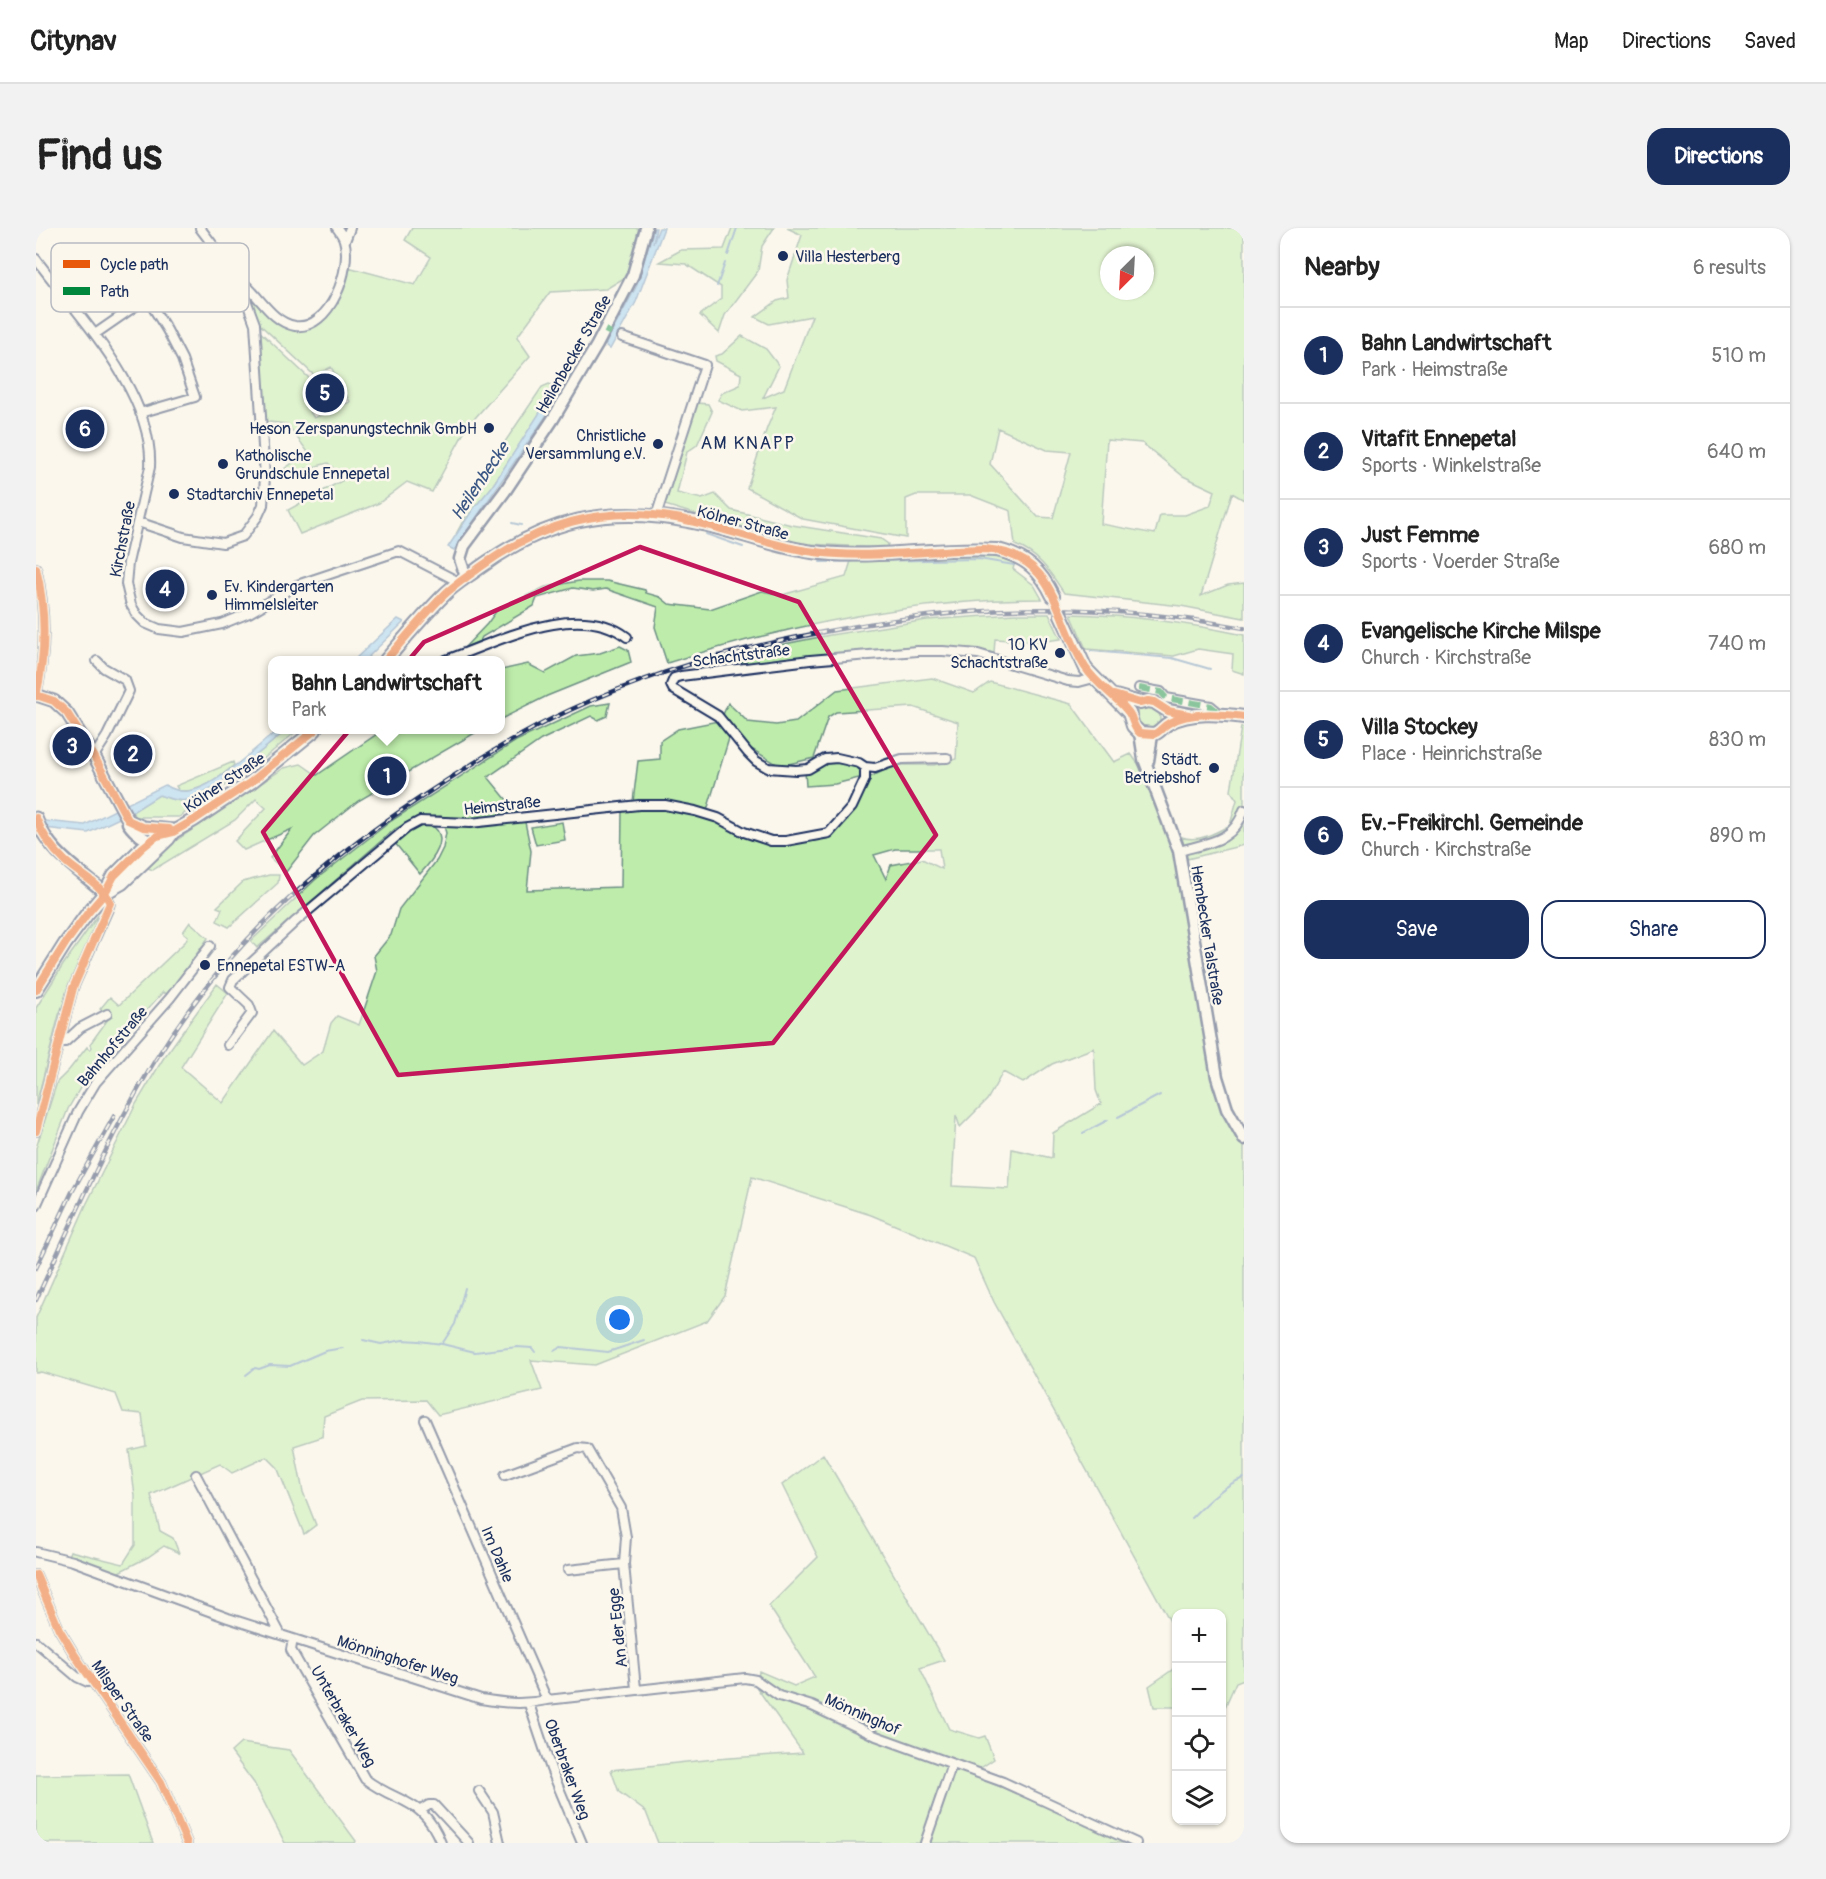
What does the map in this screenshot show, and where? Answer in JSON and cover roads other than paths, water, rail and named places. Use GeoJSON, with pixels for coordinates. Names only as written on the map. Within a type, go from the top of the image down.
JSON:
{"type":"FeatureCollection","features":[{"type":"Feature","properties":{"kind":"main road","name":"Heilenbecker Straße"},"geometry":{"type":"LineString","coordinates":[[463,580],[460,559],[464,546],[530,453],[597,345],[633,275],[646,228]]}},
{"type":"Feature","properties":{"kind":"main road","name":"Kölner Straße"},"geometry":{"type":"LineString","coordinates":[[392,656],[443,595],[504,550],[557,525],[609,515],[656,516],[702,523],[775,545],[827,554],[998,550],[1020,557],[1029,563],[1043,578],[1053,596]]}},
{"type":"Feature","properties":{"kind":"main road"},"geometry":{"type":"LineString","coordinates":[[1061,615],[1080,659],[1094,678],[1114,695],[1132,717]]}},
{"type":"Feature","properties":{"kind":"main road"},"geometry":{"type":"LineString","coordinates":[[36,695],[52,700],[62,707],[94,756],[128,824],[134,831],[150,841],[163,843]]}},
{"type":"Feature","properties":{"kind":"main road"},"geometry":{"type":"LineString","coordinates":[[1114,695],[1140,703],[1151,701],[1159,705],[1166,716],[1163,727]]}},
{"type":"Feature","properties":{"kind":"main road"},"geometry":{"type":"LineString","coordinates":[[1140,703],[1133,711],[1133,726],[1146,734],[1158,732],[1176,720],[1193,716],[1244,717]]}},
{"type":"Feature","properties":{"kind":"main road"},"geometry":{"type":"LineString","coordinates":[[1163,709],[1193,716]]}},
{"type":"Feature","properties":{"kind":"main road","name":"Kölner Straße"},"geometry":{"type":"LineString","coordinates":[[105,893],[122,883],[174,831],[251,782],[309,734]]}},
{"type":"Feature","properties":{"kind":"main road","name":"Hembecker Talstraße"},"geometry":{"type":"LineString","coordinates":[[1146,734],[1149,770],[1179,851],[1217,1077],[1227,1109],[1244,1139]]}},
{"type":"Feature","properties":{"kind":"main road"},"geometry":{"type":"LineString","coordinates":[[124,814],[143,827],[174,831]]}},
{"type":"Feature","properties":{"kind":"main road"},"geometry":{"type":"LineString","coordinates":[[36,818],[38,830],[65,861],[105,893]]}},
{"type":"Feature","properties":{"kind":"main road","name":"Kölner Straße"},"geometry":{"type":"LineString","coordinates":[[36,990],[82,921],[126,862],[157,836],[174,831]]}},
{"type":"Feature","properties":{"kind":"street"},"geometry":{"type":"LineString","coordinates":[[200,228],[211,243]]}},
{"type":"Feature","properties":{"kind":"street"},"geometry":{"type":"LineString","coordinates":[[338,228],[345,241]]}},
{"type":"Feature","properties":{"kind":"street"},"geometry":{"type":"LineString","coordinates":[[249,286],[280,320],[298,326],[307,324],[329,310],[343,279],[345,241],[350,228]]}},
{"type":"Feature","properties":{"kind":"street","name":"Kirchstraße"},"geometry":{"type":"LineString","coordinates":[[36,259],[51,278]]}},
{"type":"Feature","properties":{"kind":"street"},"geometry":{"type":"LineString","coordinates":[[138,522],[183,537],[223,543],[243,536],[258,516],[265,492],[255,324],[249,308]]}},
{"type":"Feature","properties":{"kind":"street","name":"Kirchstraße"},"geometry":{"type":"LineString","coordinates":[[78,312],[128,383],[140,413],[151,456],[128,563],[127,594],[134,610],[145,623],[169,632],[183,632],[222,624],[249,613],[297,585],[399,551],[463,580]]}},
{"type":"Feature","properties":{"kind":"street"},"geometry":{"type":"LineString","coordinates":[[95,334],[127,312]]}},
{"type":"Feature","properties":{"kind":"street"},"geometry":{"type":"LineString","coordinates":[[140,413],[195,397],[182,359],[156,312]]}},
{"type":"Feature","properties":{"kind":"street"},"geometry":{"type":"LineString","coordinates":[[622,337],[705,365],[656,516]]}},
{"type":"Feature","properties":{"kind":"street"},"geometry":{"type":"LineString","coordinates":[[36,568],[42,594],[43,656],[36,695]]}},
{"type":"Feature","properties":{"kind":"street"},"geometry":{"type":"LineString","coordinates":[[456,656],[511,635],[553,624],[585,622],[617,628],[627,637]]}},
{"type":"Feature","properties":{"kind":"street","name":"Schachtstraße"},"geometry":{"type":"LineString","coordinates":[[947,758],[902,759],[884,766],[865,767],[859,763],[837,758],[825,759],[808,768],[796,770],[768,768],[756,761],[718,716],[673,689],[672,681],[681,676],[798,662],[926,651],[978,654],[1068,681],[1079,682],[1094,678]]}},
{"type":"Feature","properties":{"kind":"street"},"geometry":{"type":"LineString","coordinates":[[94,756],[107,736],[129,691],[125,680],[104,668],[97,661]]}},
{"type":"Feature","properties":{"kind":"street"},"geometry":{"type":"LineString","coordinates":[[1139,688],[1161,692],[1166,698],[1211,706],[1217,711],[1217,715]]}},
{"type":"Feature","properties":{"kind":"street","name":"Heimstraße"},"geometry":{"type":"LineString","coordinates":[[228,1045],[252,1013],[249,1005],[230,987],[233,980],[296,921],[407,828],[420,821],[470,823],[639,804],[665,805],[717,818],[744,832],[771,841],[786,841],[829,833],[852,807],[865,779],[865,767]]}},
{"type":"Feature","properties":{"kind":"street"},"geometry":{"type":"LineString","coordinates":[[1179,851],[1213,842],[1229,834],[1239,824],[1244,810]]}},
{"type":"Feature","properties":{"kind":"street","name":"Bahnhofstraße"},"geometry":{"type":"LineString","coordinates":[[36,1131],[73,987],[110,903],[105,893]]}},
{"type":"Feature","properties":{"kind":"street","name":"Bahnhofstraße"},"geometry":{"type":"LineString","coordinates":[[36,1206],[78,1112],[96,1083],[170,998],[210,946]]}},
{"type":"Feature","properties":{"kind":"street","name":"Bahnhofstraße"},"geometry":{"type":"LineString","coordinates":[[60,1042],[65,1042],[80,1028],[107,1014]]}},
{"type":"Feature","properties":{"kind":"street","name":"Im Dahle"},"geometry":{"type":"LineString","coordinates":[[425,1420],[547,1700]]}},
{"type":"Feature","properties":{"kind":"street","name":"An der Egge"},"geometry":{"type":"LineString","coordinates":[[505,1475],[578,1448],[587,1449],[621,1508],[626,1537],[624,1564],[636,1689]]}},
{"type":"Feature","properties":{"kind":"street"},"geometry":{"type":"LineString","coordinates":[[196,1475],[281,1635]]}},
{"type":"Feature","properties":{"kind":"street","name":"Mönninghofer Weg"},"geometry":{"type":"LineString","coordinates":[[36,1552],[73,1561],[228,1618],[293,1639],[481,1699],[507,1704],[530,1704],[636,1689],[746,1678],[756,1680],[763,1686]]}},
{"type":"Feature","properties":{"kind":"street","name":"An der Egge"},"geometry":{"type":"LineString","coordinates":[[568,1570],[624,1564]]}},
{"type":"Feature","properties":{"kind":"street","name":"Milsper Straße"},"geometry":{"type":"LineString","coordinates":[[36,1575],[59,1629],[162,1782],[187,1843]]}},
{"type":"Feature","properties":{"kind":"street","name":"Unterbraker Weg"},"geometry":{"type":"LineString","coordinates":[[293,1639],[291,1650],[365,1779],[378,1789],[421,1810],[434,1805],[469,1843]]}},
{"type":"Feature","properties":{"kind":"street"},"geometry":{"type":"LineString","coordinates":[[36,1642],[77,1677],[88,1682],[92,1680]]}},
{"type":"Feature","properties":{"kind":"street","name":"Mönninghof"},"geometry":{"type":"LineString","coordinates":[[763,1686],[779,1696],[812,1706],[905,1748],[931,1755],[1003,1782],[1136,1843]]}},
{"type":"Feature","properties":{"kind":"street","name":"Oberbraker Weg"},"geometry":{"type":"LineString","coordinates":[[530,1704],[552,1769],[582,1843]]}},
{"type":"Feature","properties":{"kind":"street"},"geometry":{"type":"LineString","coordinates":[[926,1843],[952,1764]]}},
{"type":"Feature","properties":{"kind":"street"},"geometry":{"type":"LineString","coordinates":[[479,1791],[493,1812],[500,1843]]}},
{"type":"Feature","properties":{"kind":"street"},"geometry":{"type":"LineString","coordinates":[[421,1810],[433,1824],[441,1843]]}},
{"type":"Feature","properties":{"kind":"water"},"geometry":{"type":"Polygon","coordinates":[[[654,228],[656,228],[653,243],[659,228],[664,228],[636,302],[610,349],[605,345],[636,287],[654,228]]]}},
{"type":"Feature","properties":{"kind":"water"},"geometry":{"type":"Polygon","coordinates":[[[570,366],[573,371],[553,406],[454,550],[448,547],[474,508],[491,488],[570,366]]]}},
{"type":"Feature","properties":{"kind":"water"},"geometry":{"type":"Polygon","coordinates":[[[398,619],[404,622],[369,656],[358,656],[398,619]]]}},
{"type":"Feature","properties":{"kind":"water"},"geometry":{"type":"Polygon","coordinates":[[[273,734],[282,734],[210,790],[187,800],[159,795],[132,812],[88,833],[36,827],[36,820],[85,825],[165,785],[182,791],[198,789],[247,756],[273,734]]]}},
{"type":"Feature","properties":{"kind":"waterway"},"geometry":{"type":"LineString","coordinates":[[728,255],[737,228]]}},
{"type":"Feature","properties":{"kind":"waterway"},"geometry":{"type":"LineString","coordinates":[[717,286],[725,263]]}},
{"type":"Feature","properties":{"kind":"waterway"},"geometry":{"type":"LineString","coordinates":[[512,523],[521,525]]}},
{"type":"Feature","properties":{"kind":"waterway"},"geometry":{"type":"LineString","coordinates":[[706,534],[743,547]]}},
{"type":"Feature","properties":{"kind":"waterway"},"geometry":{"type":"LineString","coordinates":[[820,562],[979,559],[1014,565]]}},
{"type":"Feature","properties":{"kind":"waterway"},"geometry":{"type":"LineString","coordinates":[[1091,651],[1172,658],[1210,669]]}},
{"type":"Feature","properties":{"kind":"waterway"},"geometry":{"type":"LineString","coordinates":[[1118,1117],[1160,1095]]}},
{"type":"Feature","properties":{"kind":"waterway"},"geometry":{"type":"LineString","coordinates":[[1083,1133],[1108,1120]]}},
{"type":"Feature","properties":{"kind":"waterway"},"geometry":{"type":"LineString","coordinates":[[442,1344],[455,1324],[465,1288]]}},
{"type":"Feature","properties":{"kind":"waterway"},"geometry":{"type":"LineString","coordinates":[[363,1340],[381,1344],[403,1340],[419,1341],[475,1352],[517,1347],[532,1348],[535,1352]]}},
{"type":"Feature","properties":{"kind":"waterway"},"geometry":{"type":"LineString","coordinates":[[554,1351],[561,1347],[608,1352],[644,1340]]}},
{"type":"Feature","properties":{"kind":"waterway"},"geometry":{"type":"LineString","coordinates":[[246,1375],[255,1368],[270,1365],[290,1366],[325,1351],[343,1348]]}},
{"type":"Feature","properties":{"kind":"waterway"},"geometry":{"type":"LineString","coordinates":[[1191,1518],[1222,1490],[1244,1478]]}},
{"type":"Feature","properties":{"kind":"tunnel"},"geometry":{"type":"LineString","coordinates":[[1053,596],[1061,615]]}},
{"type":"Feature","properties":{"kind":"railway"},"geometry":{"type":"LineString","coordinates":[[36,1300],[91,1181],[130,1104],[175,1029],[225,965],[275,912],[330,863],[420,798],[512,740],[599,697],[687,665],[777,641],[864,625],[918,617],[1026,609],[1133,613],[1244,628]]}},
{"type":"Feature","properties":{"kind":"railway"},"geometry":{"type":"LineString","coordinates":[[36,1268],[72,1192],[114,1116]]}},
{"type":"Feature","properties":{"kind":"place","name":"Villa Hesterberg"},"geometry":{"type":"Point","coordinates":[783,256]}},
{"type":"Feature","properties":{"kind":"place","name":"Villa Stockey"},"geometry":{"type":"Point","coordinates":[325,393]}},
{"type":"Feature","properties":{"kind":"place","name":"Heson Zerspanungstechnik GmbH"},"geometry":{"type":"Point","coordinates":[489,428]}},
{"type":"Feature","properties":{"kind":"place","name":"Ev.-Freikirchl. Gemeinde"},"geometry":{"type":"Point","coordinates":[85,429]}},
{"type":"Feature","properties":{"kind":"place","name":"Christliche Versammlung e.V."},"geometry":{"type":"Point","coordinates":[658,444]}},
{"type":"Feature","properties":{"kind":"place","name":"Katholische Grundschule Ennepetal"},"geometry":{"type":"Point","coordinates":[223,464]}},
{"type":"Feature","properties":{"kind":"place","name":"Stadtarchiv Ennepetal"},"geometry":{"type":"Point","coordinates":[174,494]}},
{"type":"Feature","properties":{"kind":"place","name":"Evangelische Kirche Milspe"},"geometry":{"type":"Point","coordinates":[165,589]}},
{"type":"Feature","properties":{"kind":"place","name":"Ev. Kindergarten Himmelsleiter"},"geometry":{"type":"Point","coordinates":[212,595]}},
{"type":"Feature","properties":{"kind":"place","name":"10 KV Schachtstraße"},"geometry":{"type":"Point","coordinates":[1060,653]}},
{"type":"Feature","properties":{"kind":"place","name":"Just Femme"},"geometry":{"type":"Point","coordinates":[72,746]}},
{"type":"Feature","properties":{"kind":"place","name":"Vitafit Ennepetal"},"geometry":{"type":"Point","coordinates":[133,754]}},
{"type":"Feature","properties":{"kind":"place","name":"Städt. Betriebshof"},"geometry":{"type":"Point","coordinates":[1214,768]}},
{"type":"Feature","properties":{"kind":"place","name":"Bahn Landwirtschaft"},"geometry":{"type":"Point","coordinates":[387,776]}},
{"type":"Feature","properties":{"kind":"place","name":"Ennepetal ESTW-A"},"geometry":{"type":"Point","coordinates":[205,965]}},
{"type":"Feature","properties":{"kind":"district","name":"AM KNAPP"},"geometry":{"type":"Point","coordinates":[748,443]}},
{"type":"Feature","properties":{"kind":"water label","name":"Heilenbecke"},"geometry":{"type":"Point","coordinates":[480,481]}}]}
